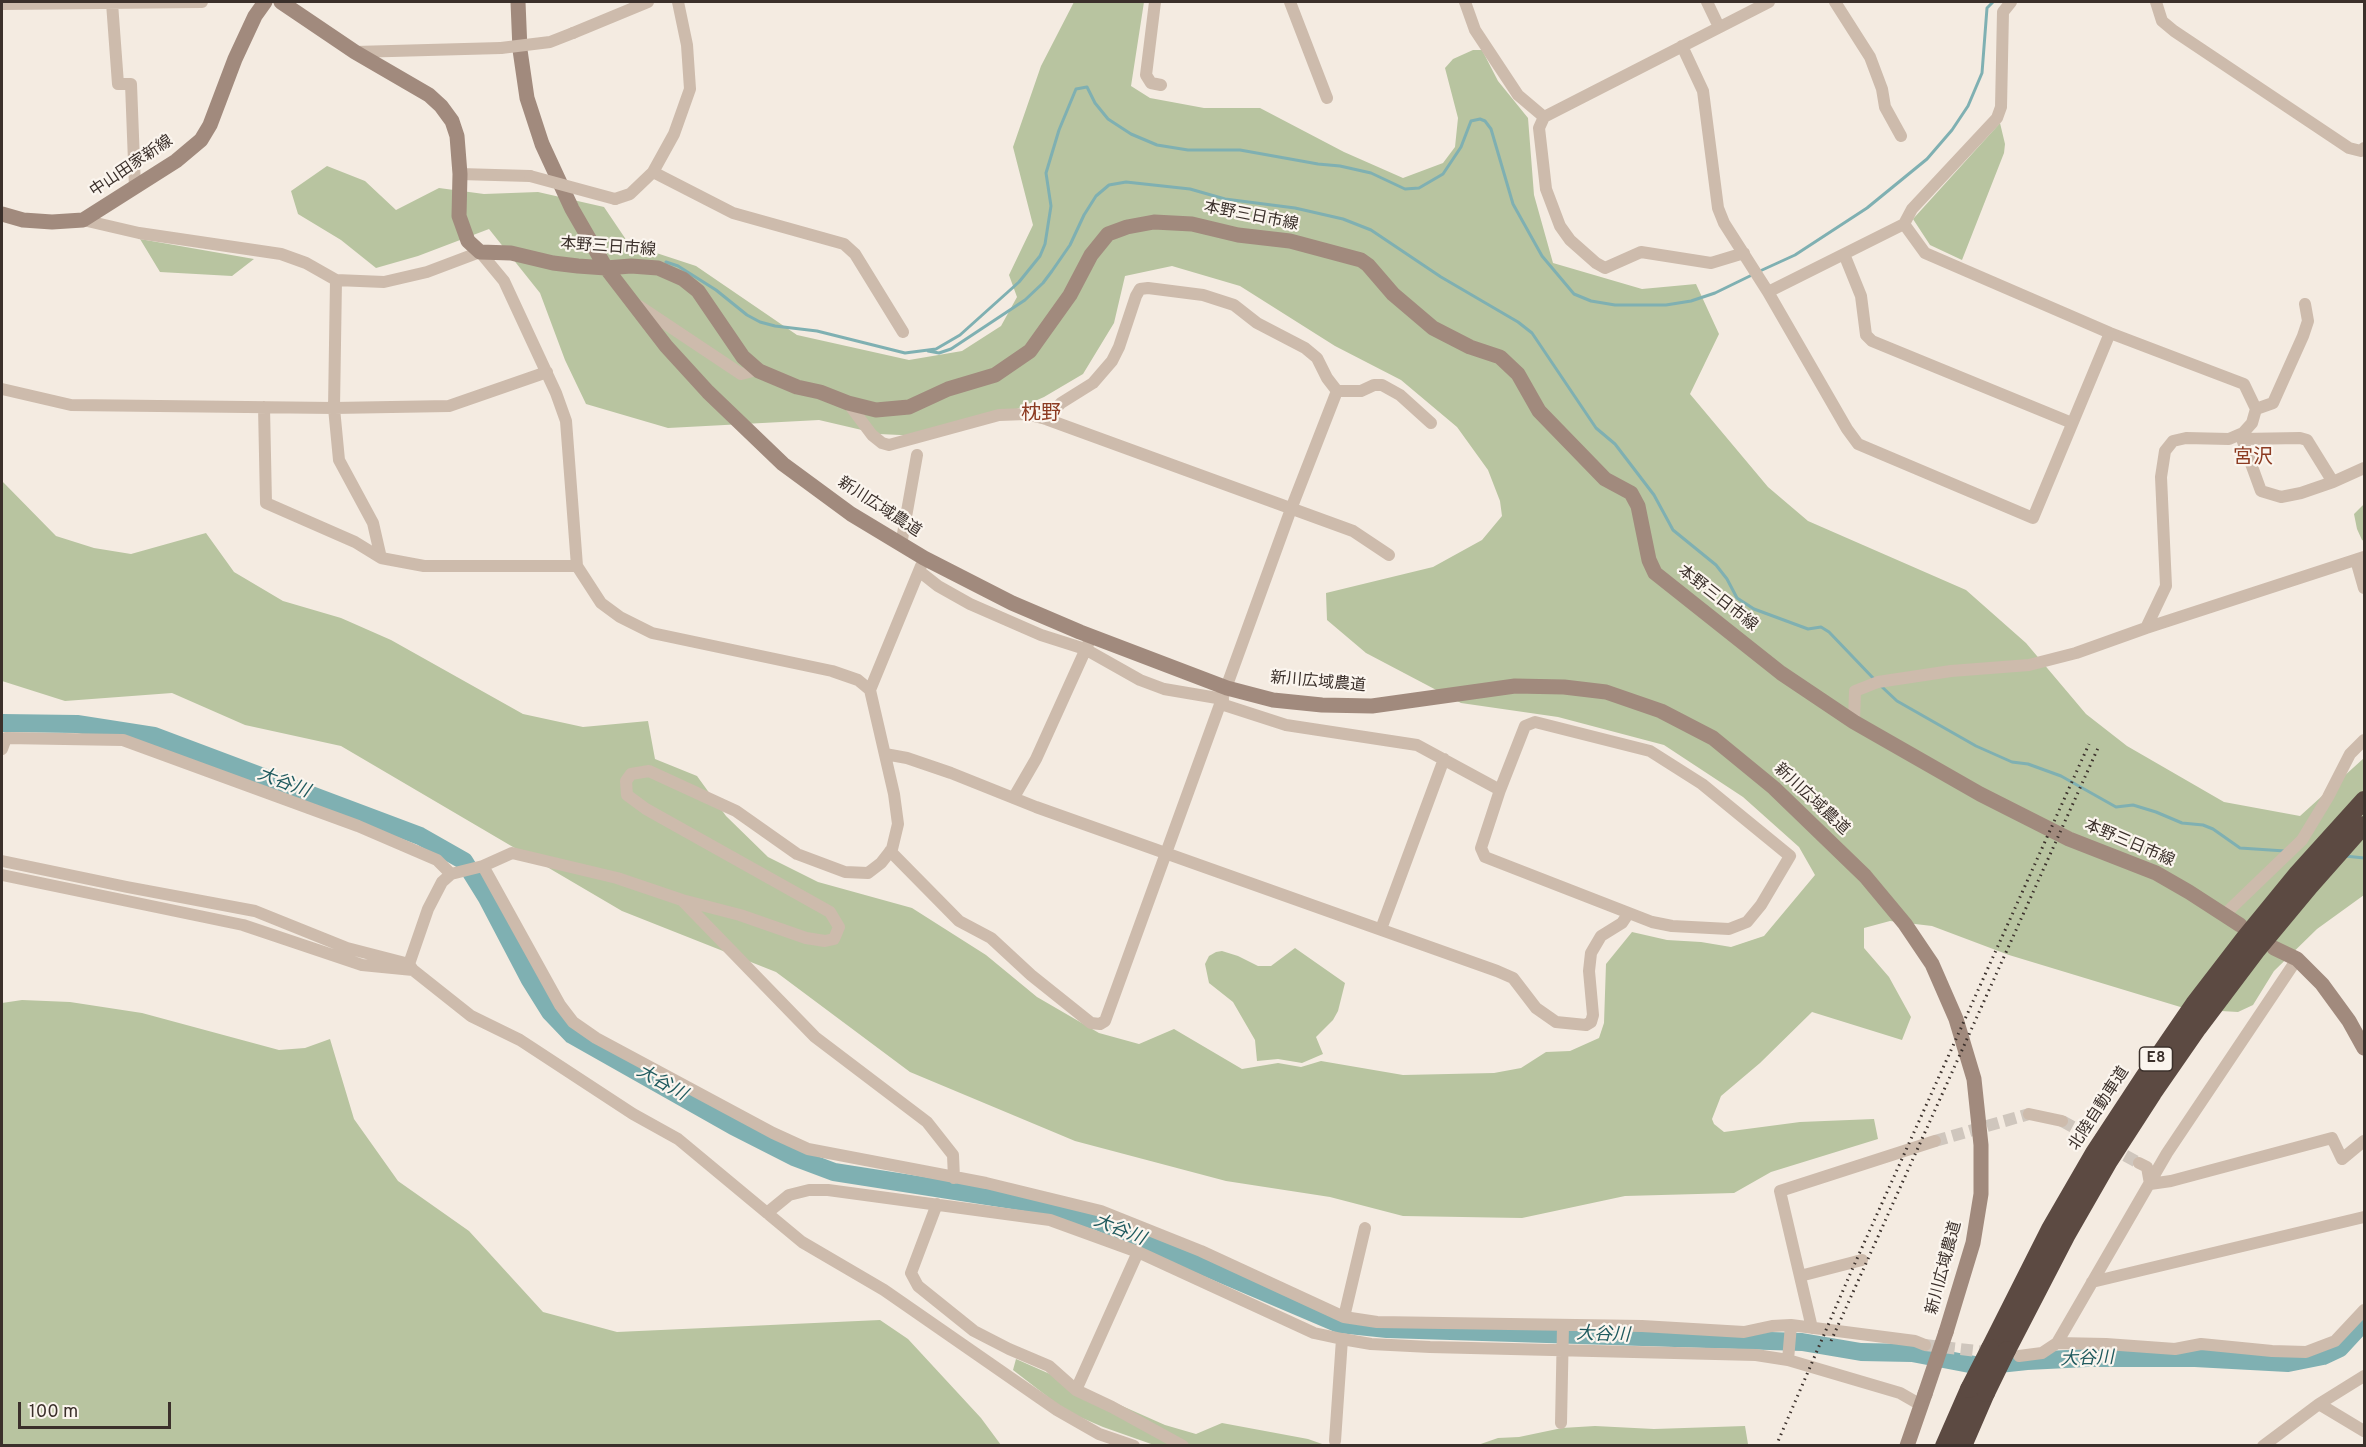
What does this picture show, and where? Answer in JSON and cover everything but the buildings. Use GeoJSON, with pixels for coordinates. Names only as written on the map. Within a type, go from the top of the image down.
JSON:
{"type":"FeatureCollection","features":[{"type":"Feature","properties":{"kind":"highway","name":"北陸自動車道"},"geometry":{"type":"LineString","coordinates":[[2005,1351],[2050,1229],[2094,1153],[2194,1004],[2298,873],[2364,800]]}},
{"type":"Feature","properties":{"kind":"highway","name":"北陸自動車道"},"geometry":{"type":"LineString","coordinates":[[1944,1446],[2005,1351],[2109,1161],[2153,1093],[2256,951],[2364,825]]}},
{"type":"Feature","properties":{"kind":"highway","name":"北陸自動車道"},"geometry":{"type":"LineString","coordinates":[[1963,1446],[1978,1391]]}},
{"type":"Feature","properties":{"kind":"main road","name":"中山田家新線"},"geometry":{"type":"LineString","coordinates":[[2,214],[23,220],[52,222],[83,220],[176,162],[201,140],[210,125],[235,59],[255,16],[265,2]]}},
{"type":"Feature","properties":{"kind":"main road"},"geometry":{"type":"LineString","coordinates":[[281,2],[355,52],[420,89],[441,106],[452,121],[457,136],[460,174],[459,216],[468,241],[480,252]]}},
{"type":"Feature","properties":{"kind":"main road","name":"新川広域農道"},"geometry":{"type":"LineString","coordinates":[[518,2],[520,50],[527,98],[542,144],[572,209],[606,268],[666,346],[708,393],[747,431],[783,464],[851,514],[901,545],[921,565],[1012,603],[1088,643],[1224,697],[1322,705],[1372,706],[1515,686],[1564,687],[1606,692],[1661,711],[1713,738],[1774,788],[1865,876],[1905,924],[1932,964],[1956,1019],[1974,1079],[1981,1145],[1981,1194],[1973,1243],[1923,1399]]}},
{"type":"Feature","properties":{"kind":"main road","name":"本野三日市線"},"geometry":{"type":"LineString","coordinates":[[480,252],[511,253],[553,263],[606,268],[631,266],[658,268],[683,279],[698,291],[743,357],[757,370],[777,381],[876,410],[909,407],[948,389],[995,375],[1030,351],[1070,295],[1091,255],[1108,234],[1127,227],[1154,222],[1192,224],[1238,235],[1290,241],[1361,260],[1393,294],[1433,328],[1470,347],[1500,357],[1518,374],[1539,411],[1605,479],[1631,493],[1638,506],[1649,560],[1656,573],[1781,673],[1854,722],[1980,794],[2069,839],[2156,873],[2240,926]]}},
{"type":"Feature","properties":{"kind":"main road"},"geometry":{"type":"LineString","coordinates":[[2274,948],[2296,959],[2322,984],[2349,1021],[2364,1048]]}},
{"type":"Feature","properties":{"kind":"main road"},"geometry":{"type":"LineString","coordinates":[[1907,1446],[1923,1399]]}},
{"type":"Feature","properties":{"kind":"street"},"geometry":{"type":"LineString","coordinates":[[2,4],[202,2]]}},
{"type":"Feature","properties":{"kind":"street"},"geometry":{"type":"LineString","coordinates":[[355,52],[501,48],[550,42],[648,2]]}},
{"type":"Feature","properties":{"kind":"street"},"geometry":{"type":"LineString","coordinates":[[460,174],[530,176],[615,199],[630,194],[653,172],[674,134],[690,89],[687,45],[678,2]]}},
{"type":"Feature","properties":{"kind":"street"},"geometry":{"type":"LineString","coordinates":[[1155,2],[1146,75],[1151,83],[1161,85]]}},
{"type":"Feature","properties":{"kind":"street"},"geometry":{"type":"LineString","coordinates":[[1290,2],[1327,98]]}},
{"type":"Feature","properties":{"kind":"street"},"geometry":{"type":"LineString","coordinates":[[1465,2],[1475,30],[1518,95],[1544,117]]}},
{"type":"Feature","properties":{"kind":"street"},"geometry":{"type":"LineString","coordinates":[[1707,2],[1719,27]]}},
{"type":"Feature","properties":{"kind":"street"},"geometry":{"type":"LineString","coordinates":[[1744,253],[1711,263],[1641,252],[1605,268],[1596,263],[1570,240],[1560,226],[1546,189],[1539,128],[1544,117],[1769,2]]}},
{"type":"Feature","properties":{"kind":"street"},"geometry":{"type":"LineString","coordinates":[[1835,2],[1870,57],[1882,90],[1885,107],[1901,136]]}},
{"type":"Feature","properties":{"kind":"street"},"geometry":{"type":"LineString","coordinates":[[1768,292],[1904,224],[1912,209],[1997,118],[2001,107],[2003,12],[2011,2]]}},
{"type":"Feature","properties":{"kind":"street"},"geometry":{"type":"LineString","coordinates":[[2156,2],[2163,21],[2174,31],[2349,148],[2361,151],[2364,148]]}},
{"type":"Feature","properties":{"kind":"street"},"geometry":{"type":"LineString","coordinates":[[112,3],[118,84],[130,84],[135,188]]}},
{"type":"Feature","properties":{"kind":"street"},"geometry":{"type":"LineString","coordinates":[[1682,46],[1703,91],[1718,208],[1724,223],[1768,292],[1847,429],[1858,444],[2033,518],[2110,333]]}},
{"type":"Feature","properties":{"kind":"street"},"geometry":{"type":"LineString","coordinates":[[653,172],[733,213],[844,244],[855,254],[903,332]]}},
{"type":"Feature","properties":{"kind":"street"},"geometry":{"type":"LineString","coordinates":[[83,220],[139,233],[281,254],[306,263],[336,280],[384,282],[427,273],[480,252],[504,281],[556,393],[566,421],[578,566],[601,603],[620,617],[652,633],[832,671],[858,680],[870,690]]}},
{"type":"Feature","properties":{"kind":"street"},"geometry":{"type":"LineString","coordinates":[[1904,224],[1925,253],[2110,333],[2244,384],[2256,409],[2253,423],[2240,437]]}},
{"type":"Feature","properties":{"kind":"street"},"geometry":{"type":"LineString","coordinates":[[1844,254],[1861,296],[1866,335],[1872,341],[2072,423]]}},
{"type":"Feature","properties":{"kind":"street"},"geometry":{"type":"LineString","coordinates":[[336,280],[334,408],[339,459],[373,523],[381,558]]}},
{"type":"Feature","properties":{"kind":"street"},"geometry":{"type":"LineString","coordinates":[[1046,419],[1061,403],[1093,383],[1112,362],[1136,296],[1140,289],[1148,288],[1203,295],[1234,305],[1272,332],[1305,348],[1317,358],[1327,378],[1337,391]]}},
{"type":"Feature","properties":{"kind":"street"},"geometry":{"type":"LineString","coordinates":[[631,300],[741,374],[757,370]]}},
{"type":"Feature","properties":{"kind":"street"},"geometry":{"type":"LineString","coordinates":[[2256,409],[2272,403],[2303,336],[2308,321],[2305,304]]}},
{"type":"Feature","properties":{"kind":"street"},"geometry":{"type":"LineString","coordinates":[[2,389],[71,405],[264,408],[449,406],[546,372]]}},
{"type":"Feature","properties":{"kind":"street"},"geometry":{"type":"LineString","coordinates":[[1337,391],[1361,391],[1374,385],[1382,385],[1400,396],[1431,423]]}},
{"type":"Feature","properties":{"kind":"street"},"geometry":{"type":"LineString","coordinates":[[890,851],[959,921],[991,938],[1091,1023],[1100,1024],[1105,1021],[1337,391]]}},
{"type":"Feature","properties":{"kind":"street"},"geometry":{"type":"LineString","coordinates":[[848,403],[872,435],[882,443],[889,445],[999,415],[1026,414],[1046,419],[1353,531],[1389,555]]}},
{"type":"Feature","properties":{"kind":"street"},"geometry":{"type":"LineString","coordinates":[[264,408],[266,503],[355,542],[381,558],[424,566],[578,566]]}},
{"type":"Feature","properties":{"kind":"street"},"geometry":{"type":"LineString","coordinates":[[2240,437],[2261,491],[2280,497],[2301,494],[2364,468]]}},
{"type":"Feature","properties":{"kind":"street"},"geometry":{"type":"LineString","coordinates":[[2146,628],[2166,586],[2161,477],[2165,451],[2173,441],[2187,438],[2300,438],[2307,440],[2333,482]]}},
{"type":"Feature","properties":{"kind":"street"},"geometry":{"type":"LineString","coordinates":[[901,545],[917,455]]}},
{"type":"Feature","properties":{"kind":"street"},"geometry":{"type":"LineString","coordinates":[[1854,722],[1855,691],[1878,682],[1951,671],[2029,664],[2076,654],[2146,628],[2360,559],[2364,588]]}},
{"type":"Feature","properties":{"kind":"street"},"geometry":{"type":"LineString","coordinates":[[411,967],[428,909],[442,882],[451,874],[483,866],[512,853],[616,878],[682,900],[740,915],[806,938],[825,941],[834,939],[839,927],[830,912],[646,809],[627,795],[626,781],[631,774],[649,771],[736,811],[797,854],[845,872],[868,873],[881,863],[890,851],[898,824],[894,794],[870,690],[921,565]]}},
{"type":"Feature","properties":{"kind":"street"},"geometry":{"type":"LineString","coordinates":[[1014,797],[1036,759],[1088,643],[1140,680],[1164,689],[1224,697],[1286,725],[1417,745],[1500,790]]}},
{"type":"Feature","properties":{"kind":"street"},"geometry":{"type":"LineString","coordinates":[[1535,722],[1650,751],[1702,784],[1790,856],[1761,906],[1747,922],[1729,929],[1672,926],[1652,922],[1626,912],[1485,857],[1481,848],[1500,790],[1525,726],[1535,722]]}},
{"type":"Feature","properties":{"kind":"street"},"geometry":{"type":"LineString","coordinates":[[3,742],[123,740],[357,826],[437,860],[451,874]]}},
{"type":"Feature","properties":{"kind":"street"},"geometry":{"type":"LineString","coordinates":[[2224,915],[2302,840],[2350,754],[2364,740]]}},
{"type":"Feature","properties":{"kind":"street"},"geometry":{"type":"LineString","coordinates":[[885,754],[907,758],[951,773],[1514,978],[1536,1008],[1556,1022],[1586,1025],[1591,1022],[1593,1015],[1589,971],[1591,953],[1601,936],[1622,923],[1626,912]]}},
{"type":"Feature","properties":{"kind":"street"},"geometry":{"type":"LineString","coordinates":[[1382,929],[1443,759]]}},
{"type":"Feature","properties":{"kind":"street"},"geometry":{"type":"LineString","coordinates":[[2,861],[255,911],[347,948],[411,967],[471,1016],[520,1040],[633,1114],[678,1138],[802,1242],[884,1290],[1057,1410],[1099,1434],[1134,1446]]}},
{"type":"Feature","properties":{"kind":"street"},"geometry":{"type":"LineString","coordinates":[[483,866],[560,1005],[573,1022],[596,1038],[773,1133],[808,1149],[1052,1198],[1101,1211],[1201,1251],[1344,1317],[1377,1322],[1642,1326],[1744,1332],[1791,1325],[1915,1341],[1925,1345]]}},
{"type":"Feature","properties":{"kind":"street"},"geometry":{"type":"LineString","coordinates":[[2,875],[243,925],[362,965],[411,967]]}},
{"type":"Feature","properties":{"kind":"street"},"geometry":{"type":"LineString","coordinates":[[682,900],[816,1037],[927,1122],[953,1155],[954,1178]]}},
{"type":"Feature","properties":{"kind":"street"},"geometry":{"type":"LineString","coordinates":[[2005,1351],[2042,1353],[2057,1344],[2167,1153],[2296,959]]}},
{"type":"Feature","properties":{"kind":"street"},"geometry":{"type":"LineString","coordinates":[[2029,1114],[2062,1121]]}},
{"type":"Feature","properties":{"kind":"street"},"geometry":{"type":"LineString","coordinates":[[2150,1184],[2171,1181],[2332,1138],[2342,1159],[2364,1142]]}},
{"type":"Feature","properties":{"kind":"street"},"geometry":{"type":"LineString","coordinates":[[1812,1328],[1780,1191],[1935,1141]]}},
{"type":"Feature","properties":{"kind":"street"},"geometry":{"type":"LineString","coordinates":[[2139,1163],[2147,1167],[2150,1184]]}},
{"type":"Feature","properties":{"kind":"street"},"geometry":{"type":"LineString","coordinates":[[767,1213],[789,1195],[809,1190],[828,1190],[888,1200],[936,1204],[1050,1220],[1138,1252],[1314,1333],[1342,1339],[1371,1344],[1430,1347],[1756,1355],[1788,1360],[1923,1399]]}},
{"type":"Feature","properties":{"kind":"street"},"geometry":{"type":"LineString","coordinates":[[936,1204],[911,1274],[918,1286],[974,1331],[1049,1366],[1076,1390],[1183,1446]]}},
{"type":"Feature","properties":{"kind":"street"},"geometry":{"type":"LineString","coordinates":[[2092,1282],[2364,1217]]}},
{"type":"Feature","properties":{"kind":"street"},"geometry":{"type":"LineString","coordinates":[[1344,1317],[1365,1228]]}},
{"type":"Feature","properties":{"kind":"street"},"geometry":{"type":"LineString","coordinates":[[1076,1390],[1138,1252]]}},
{"type":"Feature","properties":{"kind":"street"},"geometry":{"type":"LineString","coordinates":[[1800,1276],[1862,1260]]}},
{"type":"Feature","properties":{"kind":"street"},"geometry":{"type":"LineString","coordinates":[[2057,1344],[2106,1344],[2175,1349],[2201,1344],[2306,1352],[2319,1349],[2335,1341],[2364,1310]]}},
{"type":"Feature","properties":{"kind":"street"},"geometry":{"type":"LineString","coordinates":[[1788,1360],[1791,1325]]}},
{"type":"Feature","properties":{"kind":"street"},"geometry":{"type":"LineString","coordinates":[[1561,1423],[1563,1326]]}},
{"type":"Feature","properties":{"kind":"street"},"geometry":{"type":"LineString","coordinates":[[1335,1441],[1342,1339]]}},
{"type":"Feature","properties":{"kind":"street"},"geometry":{"type":"LineString","coordinates":[[2263,1446],[2319,1404],[2364,1376]]}},
{"type":"Feature","properties":{"kind":"street"},"geometry":{"type":"LineString","coordinates":[[2319,1404],[2364,1431]]}},
{"type":"Feature","properties":{"kind":"green space"},"geometry":{"type":"Polygon","coordinates":[[[1074,2],[1144,2],[1131,86],[1150,98],[1204,108],[1260,108],[1344,152],[1403,178],[1443,163],[1455,147],[1458,118],[1445,68],[1453,59],[1473,50],[1482,50],[1498,81],[1528,118],[1534,195],[1553,263],[1642,289],[1696,284],[1719,334],[1690,394],[1768,487],[1808,521],[1966,590],[2026,643],[2086,714],[2127,746],[2224,802],[2300,816],[2364,758],[2364,895],[2317,929],[2274,971],[2253,1005],[2238,1012],[2187,1009],[2009,955],[1932,926],[1890,921],[1864,928],[1864,948],[1889,977],[1911,1017],[1902,1040],[1812,1012],[1760,1063],[1721,1096],[1712,1119],[1714,1124],[1724,1132],[1800,1122],[1874,1119],[1878,1139],[1771,1172],[1734,1193],[1625,1196],[1522,1218],[1403,1216],[1330,1197],[1226,1181],[1075,1141],[910,1072],[776,972],[622,911],[341,746],[245,725],[172,693],[65,701],[2,681],[2,481],[56,536],[94,548],[131,554],[206,533],[234,572],[283,601],[341,618],[391,640],[523,714],[583,727],[648,721],[655,759],[697,776],[726,816],[768,857],[818,882],[912,908],[986,955],[1037,997],[1099,1033],[1139,1044],[1174,1029],[1242,1069],[1278,1063],[1301,1067],[1321,1061],[1403,1075],[1494,1073],[1521,1068],[1546,1052],[1570,1051],[1599,1038],[1604,1023],[1606,964],[1632,932],[1667,940],[1731,947],[1764,936],[1815,875],[1799,847],[1743,797],[1664,745],[1558,717],[1461,703],[1366,653],[1327,620],[1326,593],[1433,567],[1482,540],[1502,516],[1500,501],[1488,470],[1457,427],[1401,380],[1335,346],[1240,286],[1172,266],[1125,276],[1114,323],[1083,374],[1044,397],[999,417],[921,436],[879,434],[819,420],[668,428],[586,404],[565,360],[540,293],[489,229],[418,256],[376,268],[341,240],[298,214],[291,191],[327,166],[365,181],[396,210],[439,188],[484,194],[538,192],[604,207],[629,244],[696,266],[797,335],[909,360],[962,351],[1001,326],[1017,297],[1009,275],[1033,225],[1013,147],[1041,66],[1074,2]]]}},
{"type":"Feature","properties":{"kind":"green space"},"geometry":{"type":"Polygon","coordinates":[[[2000,123],[2005,144],[2004,153],[1962,260],[1930,245],[1913,219],[2000,123]]]}},
{"type":"Feature","properties":{"kind":"green space"},"geometry":{"type":"Polygon","coordinates":[[[140,239],[254,259],[232,276],[160,272],[140,239]]]}},
{"type":"Feature","properties":{"kind":"green space"},"geometry":{"type":"Polygon","coordinates":[[[2364,504],[2364,541],[2357,529],[2354,514],[2364,504]]]}},
{"type":"Feature","properties":{"kind":"green space"},"geometry":{"type":"Polygon","coordinates":[[[1295,948],[1345,983],[1338,1011],[1333,1020],[1316,1037],[1323,1054],[1302,1063],[1278,1059],[1257,1061],[1255,1040],[1233,1002],[1209,983],[1205,964],[1209,956],[1222,951],[1258,966],[1271,966],[1295,948]]]}},
{"type":"Feature","properties":{"kind":"green space"},"geometry":{"type":"Polygon","coordinates":[[[22,1000],[70,1002],[142,1013],[279,1050],[305,1048],[330,1039],[354,1119],[398,1181],[469,1231],[543,1312],[617,1332],[880,1320],[908,1339],[981,1418],[1001,1445],[2,1445],[2,1003],[22,1000]]]}},
{"type":"Feature","properties":{"kind":"green space"},"geometry":{"type":"Polygon","coordinates":[[[1016,1359],[1165,1425],[1196,1434],[1222,1423],[1308,1439],[1325,1445],[1154,1445],[1066,1411],[1013,1370],[1016,1359]]]}},
{"type":"Feature","properties":{"kind":"green space"},"geometry":{"type":"Polygon","coordinates":[[[1595,1426],[1654,1429],[1745,1426],[1748,1444],[1742,1446],[1475,1446],[1498,1438],[1519,1437],[1562,1428],[1595,1426]]]}},
{"type":"Feature","properties":{"kind":"waterway"},"geometry":{"type":"LineString","coordinates":[[1760,271],[1795,255],[1867,208],[1927,159],[1952,130],[1968,106],[1982,73],[1987,8],[1993,2]]}},
{"type":"Feature","properties":{"kind":"waterway"},"geometry":{"type":"LineString","coordinates":[[666,262],[678,266],[716,290],[747,315],[760,322],[817,331],[905,353],[936,349],[960,335],[1019,282],[1040,256],[1045,244],[1051,206],[1046,173],[1059,130],[1076,89],[1087,87],[1095,103],[1108,119],[1131,134],[1157,145],[1188,150],[1240,150],[1340,166],[1371,173],[1405,189],[1419,188],[1443,174],[1461,147],[1471,121],[1480,119],[1485,121],[1491,129],[1513,204],[1542,256],[1574,294],[1591,301],[1615,305],[1666,305],[1691,301],[1715,293],[1754,274]]}},
{"type":"Feature","properties":{"kind":"waterway"},"geometry":{"type":"LineString","coordinates":[[928,351],[939,353],[951,349],[1025,300],[1052,271],[1070,245],[1096,196],[1109,185],[1126,182],[1190,189],[1225,199],[1295,208],[1343,219],[1371,230],[1441,277],[1518,322],[1532,333],[1596,428],[1615,444],[1654,495],[1673,530],[1716,565],[1737,598],[1754,609],[1808,629],[1821,627],[1829,632],[1874,679]]}},
{"type":"Feature","properties":{"kind":"waterway"},"geometry":{"type":"LineString","coordinates":[[1881,686],[1897,701],[1976,746],[2012,762],[2028,764],[2061,776],[2116,807],[2133,805],[2182,823],[2203,825],[2213,829],[2240,848],[2285,851]]}},
{"type":"Feature","properties":{"kind":"waterway","name":"大谷川"},"geometry":{"type":"LineString","coordinates":[[2,723],[77,724],[154,736],[420,836],[464,861],[487,898],[530,980],[550,1012],[572,1035],[733,1126],[794,1157],[834,1172],[1032,1203],[1097,1221],[1339,1324],[1387,1329],[1802,1342],[1861,1352],[1912,1353],[1980,1366],[2087,1358],[2195,1358],[2288,1363],[2323,1356],[2340,1348],[2364,1322]]}},
{"type":"Feature","properties":{"kind":"waterway"},"geometry":{"type":"LineString","coordinates":[[2345,856],[2364,858]]}},
{"type":"Feature","properties":{"kind":"tunnel"},"geometry":{"type":"LineString","coordinates":[[1935,1141],[2029,1114]]}},
{"type":"Feature","properties":{"kind":"tunnel"},"geometry":{"type":"LineString","coordinates":[[2062,1121],[2139,1163]]}},
{"type":"Feature","properties":{"kind":"tunnel"},"geometry":{"type":"LineString","coordinates":[[1925,1345],[1994,1353]]}},
{"type":"Feature","properties":{"kind":"railway"},"geometry":{"type":"LineString","coordinates":[[1776,1446],[1851,1272],[2089,744]]}},
{"type":"Feature","properties":{"kind":"railway"},"geometry":{"type":"LineString","coordinates":[[1831,1341],[2098,748]]}},
{"type":"Feature","properties":{"kind":"district","name":"枕野"},"geometry":{"type":"Point","coordinates":[1041,415]}},
{"type":"Feature","properties":{"kind":"district","name":"宮沢"},"geometry":{"type":"Point","coordinates":[2253,459]}}]}
